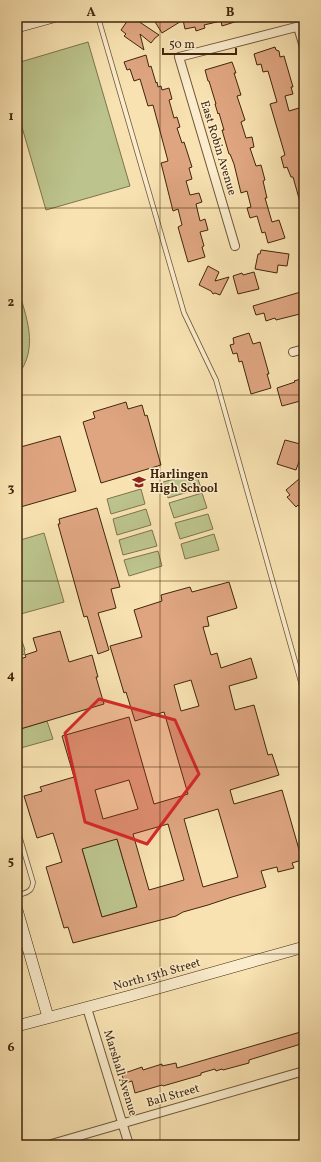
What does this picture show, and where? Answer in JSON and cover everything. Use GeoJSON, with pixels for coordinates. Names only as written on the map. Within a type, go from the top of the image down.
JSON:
{"type":"FeatureCollection","features":[{"type":"Feature","properties":{"kind":"street"},"geometry":{"type":"LineString","coordinates":[[17,27],[53,17]]}},
{"type":"Feature","properties":{"kind":"street"},"geometry":{"type":"LineString","coordinates":[[301,26],[304,47]]}},
{"type":"Feature","properties":{"kind":"street","name":"East Robin Avenue"},"geometry":{"type":"LineString","coordinates":[[235,246],[179,58],[301,26]]}},
{"type":"Feature","properties":{"kind":"street"},"geometry":{"type":"LineString","coordinates":[[293,352],[304,349]]}},
{"type":"Feature","properties":{"kind":"street"},"geometry":{"type":"LineString","coordinates":[[17,910],[48,1017]]}},
{"type":"Feature","properties":{"kind":"street","name":"North 13th Street"},"geometry":{"type":"LineString","coordinates":[[17,1026],[87,1008],[304,947]]}},
{"type":"Feature","properties":{"kind":"street","name":"Marshall Avenue"},"geometry":{"type":"LineString","coordinates":[[87,1008],[129,1145]]}},
{"type":"Feature","properties":{"kind":"street","name":"Ball Street"},"geometry":{"type":"LineString","coordinates":[[48,1145],[304,1071]]}},
{"type":"Feature","properties":{"kind":"lane"},"geometry":{"type":"LineString","coordinates":[[98,17],[184,312],[216,380],[304,693]]}},
{"type":"Feature","properties":{"kind":"lane"},"geometry":{"type":"LineString","coordinates":[[17,828],[33,882],[30,891],[17,896]]}},
{"type":"Feature","properties":{"kind":"highlighted area"},"geometry":{"type":"Polygon","coordinates":[[[99,699],[175,720],[199,774],[147,844],[85,822],[65,733],[99,699]]]}},
{"type":"Feature","properties":{"kind":"green space"},"geometry":{"type":"Polygon","coordinates":[[[88,42],[130,186],[46,210],[17,110],[17,63],[88,42]]]}},
{"type":"Feature","properties":{"kind":"green space"},"geometry":{"type":"Polygon","coordinates":[[[17,286],[27,320],[29,343],[28,354],[24,365],[17,376],[17,358],[20,349],[20,334],[17,322],[17,286]]]}},
{"type":"Feature","properties":{"kind":"green space"},"geometry":{"type":"Polygon","coordinates":[[[196,473],[201,488],[168,498],[163,482],[196,473]]]}},
{"type":"Feature","properties":{"kind":"green space"},"geometry":{"type":"Polygon","coordinates":[[[141,489],[145,504],[111,514],[107,499],[141,489]]]}},
{"type":"Feature","properties":{"kind":"green space"},"geometry":{"type":"Polygon","coordinates":[[[202,493],[207,508],[174,518],[169,503],[202,493]]]}},
{"type":"Feature","properties":{"kind":"green space"},"geometry":{"type":"Polygon","coordinates":[[[146,509],[151,525],[117,535],[113,519],[146,509]]]}},
{"type":"Feature","properties":{"kind":"green space"},"geometry":{"type":"Polygon","coordinates":[[[208,514],[213,529],[180,539],[175,523],[208,514]]]}},
{"type":"Feature","properties":{"kind":"green space"},"geometry":{"type":"Polygon","coordinates":[[[152,530],[157,546],[123,555],[119,540],[152,530]]]}},
{"type":"Feature","properties":{"kind":"green space"},"geometry":{"type":"Polygon","coordinates":[[[44,533],[64,602],[17,615],[17,541],[44,533]]]}},
{"type":"Feature","properties":{"kind":"green space"},"geometry":{"type":"Polygon","coordinates":[[[214,534],[219,550],[185,559],[181,544],[214,534]]]}},
{"type":"Feature","properties":{"kind":"green space"},"geometry":{"type":"Polygon","coordinates":[[[158,551],[162,566],[129,576],[124,560],[158,551]]]}},
{"type":"Feature","properties":{"kind":"green space"},"geometry":{"type":"Polygon","coordinates":[[[21,638],[25,654],[17,656],[17,639],[21,638]]]}},
{"type":"Feature","properties":{"kind":"green space"},"geometry":{"type":"Polygon","coordinates":[[[47,721],[53,739],[17,749],[17,730],[47,721]]]}},
{"type":"Feature","properties":{"kind":"green space"},"geometry":{"type":"Polygon","coordinates":[[[78,835],[117,839],[137,907],[102,917],[78,835]]]}},
{"type":"Feature","properties":{"kind":"building"},"geometry":{"type":"Polygon","coordinates":[[[130,17],[159,35],[151,43],[140,34],[144,50],[124,36],[126,34],[121,30],[130,17]]]}},
{"type":"Feature","properties":{"kind":"building"},"geometry":{"type":"Polygon","coordinates":[[[152,17],[244,17],[244,19],[222,26],[221,21],[204,25],[205,28],[196,31],[195,27],[185,29],[183,20],[162,33],[152,17]]]}},
{"type":"Feature","properties":{"kind":"building"},"geometry":{"type":"Polygon","coordinates":[[[275,47],[276,50],[279,51],[280,57],[284,56],[293,87],[291,87],[293,94],[285,96],[289,111],[299,108],[304,125],[304,209],[302,209],[293,177],[291,177],[287,167],[284,168],[281,157],[285,155],[270,104],[277,102],[268,71],[263,72],[261,64],[257,65],[254,54],[275,47]]]}},
{"type":"Feature","properties":{"kind":"building"},"geometry":{"type":"Polygon","coordinates":[[[146,55],[149,67],[151,66],[158,87],[161,86],[162,90],[169,88],[172,99],[169,100],[174,118],[177,117],[180,127],[177,128],[182,143],[184,142],[192,167],[189,168],[192,179],[186,181],[190,195],[199,193],[202,202],[196,204],[200,221],[205,219],[208,230],[200,232],[205,257],[188,262],[178,227],[182,225],[178,209],[173,211],[161,163],[168,161],[153,105],[148,106],[140,79],[134,81],[130,69],[127,70],[124,62],[146,55]]]}},
{"type":"Feature","properties":{"kind":"building"},"geometry":{"type":"Polygon","coordinates":[[[232,62],[241,95],[237,96],[245,120],[241,122],[246,138],[252,137],[254,147],[250,148],[256,166],[261,165],[265,180],[263,181],[267,198],[265,198],[272,222],[279,220],[285,238],[268,243],[265,232],[262,233],[257,216],[250,218],[247,208],[251,207],[247,191],[241,193],[234,164],[229,154],[222,130],[224,130],[205,70],[232,62]]]}},
{"type":"Feature","properties":{"kind":"building"},"geometry":{"type":"Polygon","coordinates":[[[261,250],[289,254],[287,266],[278,265],[277,273],[255,269],[258,254],[260,254],[261,250]]]}},
{"type":"Feature","properties":{"kind":"building"},"geometry":{"type":"Polygon","coordinates":[[[208,266],[219,272],[215,281],[229,277],[220,295],[215,293],[213,294],[211,291],[199,285],[208,266]]]}},
{"type":"Feature","properties":{"kind":"building"},"geometry":{"type":"Polygon","coordinates":[[[254,272],[259,289],[238,294],[233,276],[242,273],[243,275],[254,272]]]}},
{"type":"Feature","properties":{"kind":"building"},"geometry":{"type":"Polygon","coordinates":[[[304,291],[304,313],[266,321],[264,313],[256,315],[253,306],[304,291]]]}},
{"type":"Feature","properties":{"kind":"building"},"geometry":{"type":"Polygon","coordinates":[[[249,333],[253,344],[260,342],[269,374],[267,374],[271,388],[251,394],[242,361],[239,362],[237,353],[233,354],[230,345],[234,344],[233,338],[249,333]]]}},
{"type":"Feature","properties":{"kind":"building"},"geometry":{"type":"Polygon","coordinates":[[[304,378],[304,400],[282,406],[277,388],[304,378]]]}},
{"type":"Feature","properties":{"kind":"building"},"geometry":{"type":"Polygon","coordinates":[[[126,402],[128,409],[142,405],[145,416],[147,415],[161,465],[101,483],[83,422],[95,418],[93,412],[126,402]]]}},
{"type":"Feature","properties":{"kind":"building"},"geometry":{"type":"Polygon","coordinates":[[[60,436],[76,491],[17,508],[17,448],[60,436]]]}},
{"type":"Feature","properties":{"kind":"building"},"geometry":{"type":"Polygon","coordinates":[[[285,440],[304,445],[304,456],[301,456],[296,470],[277,464],[285,440]]]}},
{"type":"Feature","properties":{"kind":"building"},"geometry":{"type":"Polygon","coordinates":[[[299,479],[304,485],[304,512],[298,505],[296,507],[287,497],[290,495],[286,490],[299,479]]]}},
{"type":"Feature","properties":{"kind":"building"},"geometry":{"type":"Polygon","coordinates":[[[97,508],[120,587],[111,589],[116,608],[98,613],[109,650],[98,654],[87,616],[84,617],[58,524],[60,524],[59,519],[97,508]]]}},
{"type":"Feature","properties":{"kind":"building"},"geometry":{"type":"Polygon","coordinates":[[[229,582],[237,608],[207,617],[209,626],[203,627],[211,655],[217,653],[221,668],[251,658],[257,678],[229,686],[235,710],[254,705],[268,755],[272,754],[279,775],[230,790],[234,804],[282,790],[302,860],[292,863],[294,868],[278,872],[277,867],[261,871],[266,887],[183,912],[176,916],[73,943],[68,927],[64,928],[46,867],[62,862],[53,833],[37,838],[24,796],[42,791],[40,787],[74,777],[62,736],[129,717],[154,804],[188,794],[164,712],[135,721],[126,692],[124,693],[110,646],[142,637],[134,610],[162,601],[161,595],[190,587],[192,592],[229,582]],[[191,680],[174,685],[181,711],[199,706],[191,680]],[[129,780],[95,790],[103,819],[138,809],[129,780]],[[218,809],[184,819],[203,887],[238,877],[218,809]],[[168,824],[133,834],[149,890],[184,880],[168,824]],[[117,839],[82,849],[102,917],[137,907],[117,839]]]}},
{"type":"Feature","properties":{"kind":"building"},"geometry":{"type":"Polygon","coordinates":[[[60,631],[69,662],[92,655],[98,677],[96,677],[104,704],[17,730],[17,660],[26,657],[25,655],[37,651],[33,638],[60,631]]]}},
{"type":"Feature","properties":{"kind":"building"},"geometry":{"type":"Polygon","coordinates":[[[304,1031],[304,1043],[249,1060],[249,1063],[223,1070],[216,1071],[215,1069],[201,1073],[201,1075],[135,1093],[132,1081],[124,1083],[122,1074],[142,1067],[143,1070],[162,1064],[162,1066],[176,1063],[177,1068],[304,1031]]]}},
{"type":"Feature","properties":{"kind":"place","name":"Harlingen High School"},"geometry":{"type":"Point","coordinates":[139,482]}}]}
